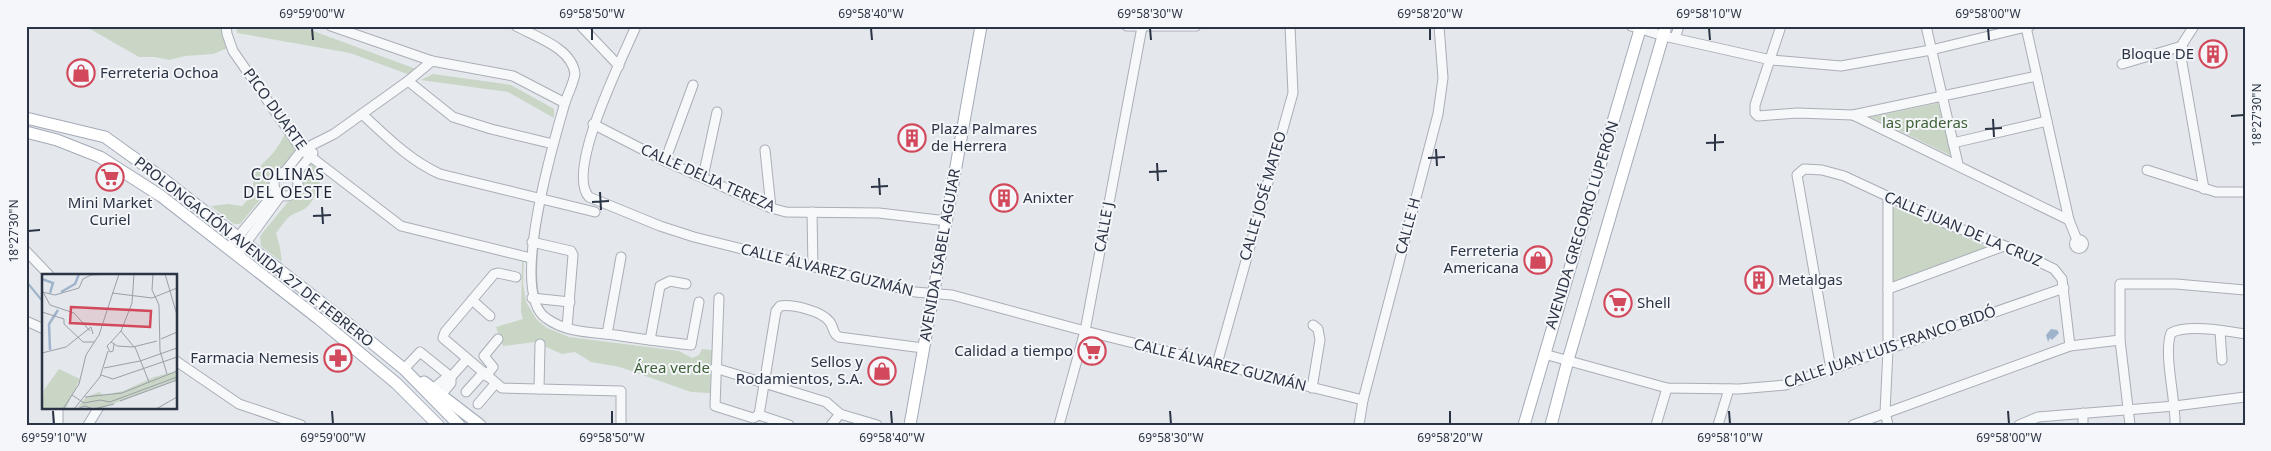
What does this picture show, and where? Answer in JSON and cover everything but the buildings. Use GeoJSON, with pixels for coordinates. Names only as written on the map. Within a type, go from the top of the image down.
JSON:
{"type":"FeatureCollection","features":[{"type":"Feature","properties":{"kind":"main road","name":"AVENIDA ISABEL AGUIAR"},"geometry":{"type":"LineString","coordinates":[[910,425],[981,26]]}},
{"type":"Feature","properties":{"kind":"main road","name":"AVENIDA GREGORIO LUPERÓN"},"geometry":{"type":"LineString","coordinates":[[1524,425],[1637,27]]}},
{"type":"Feature","properties":{"kind":"main road","name":"AVENIDA GREGORIO LUPERÓN"},"geometry":{"type":"LineString","coordinates":[[1551,425],[1568,360],[1665,31]]}},
{"type":"Feature","properties":{"kind":"main road","name":"PROLONGACIÓN AVENIDA 27 DE FEBRERO"},"geometry":{"type":"LineString","coordinates":[[26,118],[105,137],[242,240],[404,370],[459,425]]}},
{"type":"Feature","properties":{"kind":"main road","name":"PROLONGACIÓN AVENIDA 27 DE FEBRERO"},"geometry":{"type":"LineString","coordinates":[[26,132],[57,140],[100,157],[161,196],[319,319],[396,383],[438,425]]}},
{"type":"Feature","properties":{"kind":"main road"},"geometry":{"type":"LineString","coordinates":[[404,370],[438,391],[480,425]]}},
{"type":"Feature","properties":{"kind":"street","name":"PICO DUARTE"},"geometry":{"type":"LineString","coordinates":[[226,26],[226,34],[233,51],[302,150],[401,226],[531,258]]}},
{"type":"Feature","properties":{"kind":"street"},"geometry":{"type":"LineString","coordinates":[[331,26],[348,30],[432,61],[513,76],[565,103]]}},
{"type":"Feature","properties":{"kind":"street"},"geometry":{"type":"LineString","coordinates":[[516,26],[552,46],[570,59],[574,66],[575,74],[554,144],[532,242],[532,298],[539,312],[546,319],[585,333],[607,334],[690,345],[699,302]]}},
{"type":"Feature","properties":{"kind":"street"},"geometry":{"type":"LineString","coordinates":[[580,26],[619,66]]}},
{"type":"Feature","properties":{"kind":"street","name":"CALLE ÁLVAREZ GUZMÁN"},"geometry":{"type":"LineString","coordinates":[[636,26],[594,124],[583,180],[584,192],[588,197],[660,226],[813,267],[915,292],[952,295],[1085,331],[1362,400]]}},
{"type":"Feature","properties":{"kind":"street"},"geometry":{"type":"LineString","coordinates":[[1127,26],[1142,28],[1196,26]]}},
{"type":"Feature","properties":{"kind":"street","name":"CALLE JOSÉ MATEO"},"geometry":{"type":"LineString","coordinates":[[1217,364],[1293,93],[1290,26]]}},
{"type":"Feature","properties":{"kind":"street","name":"CALLE H"},"geometry":{"type":"LineString","coordinates":[[1359,425],[1362,400],[1438,114],[1443,78],[1439,26]]}},
{"type":"Feature","properties":{"kind":"street"},"geometry":{"type":"LineString","coordinates":[[1675,38],[1679,26]]}},
{"type":"Feature","properties":{"kind":"street"},"geometry":{"type":"LineString","coordinates":[[1781,26],[1755,105],[1755,113],[1760,116],[1797,113],[1853,115],[2037,76]]}},
{"type":"Feature","properties":{"kind":"street"},"geometry":{"type":"LineString","coordinates":[[1926,26],[1958,164]]}},
{"type":"Feature","properties":{"kind":"street"},"geometry":{"type":"LineString","coordinates":[[2194,26],[2182,46],[2182,57],[2204,189]]}},
{"type":"Feature","properties":{"kind":"street"},"geometry":{"type":"LineString","coordinates":[[1637,27],[1665,31],[1675,38],[1771,60],[1841,66],[1931,50],[2028,27],[2069,220],[2077,240]]}},
{"type":"Feature","properties":{"kind":"street","name":"CALLE J"},"geometry":{"type":"LineString","coordinates":[[1059,425],[1085,331],[1142,28]]}},
{"type":"Feature","properties":{"kind":"street"},"geometry":{"type":"LineString","coordinates":[[2122,64],[2182,46]]}},
{"type":"Feature","properties":{"kind":"street"},"geometry":{"type":"LineString","coordinates":[[279,193],[275,180],[284,173],[302,150],[322,141],[362,114],[432,61]]}},
{"type":"Feature","properties":{"kind":"street"},"geometry":{"type":"LineString","coordinates":[[408,81],[453,117],[491,129],[554,144]]}},
{"type":"Feature","properties":{"kind":"street"},"geometry":{"type":"LineString","coordinates":[[665,161],[693,85]]}},
{"type":"Feature","properties":{"kind":"street"},"geometry":{"type":"LineString","coordinates":[[703,177],[717,112]]}},
{"type":"Feature","properties":{"kind":"street"},"geometry":{"type":"LineString","coordinates":[[362,114],[421,166],[440,174],[596,212]]}},
{"type":"Feature","properties":{"kind":"street"},"geometry":{"type":"LineString","coordinates":[[1853,115],[1958,164],[2069,220]]}},
{"type":"Feature","properties":{"kind":"street"},"geometry":{"type":"LineString","coordinates":[[1953,143],[2047,121]]}},
{"type":"Feature","properties":{"kind":"street","name":"CALLE DELIA TEREZA"},"geometry":{"type":"LineString","coordinates":[[594,124],[665,161],[771,208],[786,212],[879,213],[947,221]]}},
{"type":"Feature","properties":{"kind":"street"},"geometry":{"type":"LineString","coordinates":[[294,176],[322,141]]}},
{"type":"Feature","properties":{"kind":"street"},"geometry":{"type":"LineString","coordinates":[[765,150],[771,208]]}},
{"type":"Feature","properties":{"kind":"street","name":"CALLE JUAN DE LA CRUZ"},"geometry":{"type":"LineString","coordinates":[[1831,369],[1797,175],[1804,169],[1831,172],[2054,269],[2060,273],[2064,288],[2070,346]]}},
{"type":"Feature","properties":{"kind":"street"},"geometry":{"type":"LineString","coordinates":[[2147,170],[2216,192],[2245,192]]}},
{"type":"Feature","properties":{"kind":"street"},"geometry":{"type":"LineString","coordinates":[[279,193],[288,196],[294,192],[297,182],[294,176],[284,173]]}},
{"type":"Feature","properties":{"kind":"street"},"geometry":{"type":"LineString","coordinates":[[233,252],[279,193]]}},
{"type":"Feature","properties":{"kind":"street"},"geometry":{"type":"LineString","coordinates":[[1888,197],[1888,350],[1885,412],[1888,425]]}},
{"type":"Feature","properties":{"kind":"street"},"geometry":{"type":"LineString","coordinates":[[812,212],[813,267]]}},
{"type":"Feature","properties":{"kind":"street"},"geometry":{"type":"LineString","coordinates":[[532,242],[568,248],[572,251],[567,328]]}},
{"type":"Feature","properties":{"kind":"street"},"geometry":{"type":"LineString","coordinates":[[1888,290],[2004,246]]}},
{"type":"Feature","properties":{"kind":"street"},"geometry":{"type":"LineString","coordinates":[[26,251],[48,274]]}},
{"type":"Feature","properties":{"kind":"street"},"geometry":{"type":"LineString","coordinates":[[607,334],[621,257]]}},
{"type":"Feature","properties":{"kind":"street"},"geometry":{"type":"LineString","coordinates":[[516,277],[496,273],[443,335],[467,359],[502,388],[621,391],[621,425]]}},
{"type":"Feature","properties":{"kind":"street"},"geometry":{"type":"LineString","coordinates":[[650,340],[660,286],[670,281],[686,284]]}},
{"type":"Feature","properties":{"kind":"street"},"geometry":{"type":"LineString","coordinates":[[2130,425],[2120,340],[2118,286],[2121,283],[2176,284],[2245,290]]}},
{"type":"Feature","properties":{"kind":"street","name":"CALLE JUAN LUIS FRANCO BIDÓ"},"geometry":{"type":"LineString","coordinates":[[1544,354],[1667,388],[1729,389],[1785,385],[2064,288]]}},
{"type":"Feature","properties":{"kind":"street"},"geometry":{"type":"LineString","coordinates":[[532,298],[570,302]]}},
{"type":"Feature","properties":{"kind":"street"},"geometry":{"type":"LineString","coordinates":[[719,298],[715,406],[754,418],[759,414],[766,382],[776,311],[780,306],[788,306],[824,316],[830,321],[834,334],[838,337],[923,348]]}},
{"type":"Feature","properties":{"kind":"street"},"geometry":{"type":"LineString","coordinates":[[472,300],[490,316]]}},
{"type":"Feature","properties":{"kind":"street"},"geometry":{"type":"LineString","coordinates":[[26,321],[42,328]]}},
{"type":"Feature","properties":{"kind":"street"},"geometry":{"type":"LineString","coordinates":[[1312,388],[1320,340],[1318,329],[1313,325]]}},
{"type":"Feature","properties":{"kind":"street"},"geometry":{"type":"LineString","coordinates":[[2176,425],[2169,354],[2171,333],[2176,330],[2220,331],[2245,334]]}},
{"type":"Feature","properties":{"kind":"street"},"geometry":{"type":"LineString","coordinates":[[2220,331],[2222,360]]}},
{"type":"Feature","properties":{"kind":"street"},"geometry":{"type":"LineString","coordinates":[[466,392],[493,367],[485,358],[485,354],[498,339]]}},
{"type":"Feature","properties":{"kind":"street"},"geometry":{"type":"LineString","coordinates":[[1853,425],[2070,346],[2120,340]]}},
{"type":"Feature","properties":{"kind":"street"},"geometry":{"type":"LineString","coordinates":[[539,389],[540,344]]}},
{"type":"Feature","properties":{"kind":"street"},"geometry":{"type":"LineString","coordinates":[[404,370],[420,352],[451,377]]}},
{"type":"Feature","properties":{"kind":"street"},"geometry":{"type":"LineString","coordinates":[[438,391],[451,383],[451,377],[467,359]]}},
{"type":"Feature","properties":{"kind":"street"},"geometry":{"type":"LineString","coordinates":[[178,362],[239,404],[301,425]]}},
{"type":"Feature","properties":{"kind":"street"},"geometry":{"type":"LineString","coordinates":[[716,368],[826,402],[840,414],[877,425]]}},
{"type":"Feature","properties":{"kind":"street"},"geometry":{"type":"LineString","coordinates":[[478,404],[495,384]]}},
{"type":"Feature","properties":{"kind":"street"},"geometry":{"type":"LineString","coordinates":[[1656,425],[1667,388]]}},
{"type":"Feature","properties":{"kind":"street"},"geometry":{"type":"LineString","coordinates":[[1718,425],[1729,389]]}},
{"type":"Feature","properties":{"kind":"street"},"geometry":{"type":"LineString","coordinates":[[2019,425],[2038,418],[2175,406],[2245,397]]}},
{"type":"Feature","properties":{"kind":"street"},"geometry":{"type":"LineString","coordinates":[[58,408],[58,425]]}},
{"type":"Feature","properties":{"kind":"street"},"geometry":{"type":"LineString","coordinates":[[88,425],[97,408]]}},
{"type":"Feature","properties":{"kind":"street"},"geometry":{"type":"LineString","coordinates":[[2083,413],[2083,425]]}},
{"type":"Feature","properties":{"kind":"street"},"geometry":{"type":"LineString","coordinates":[[759,414],[789,425]]}},
{"type":"Feature","properties":{"kind":"street"},"geometry":{"type":"LineString","coordinates":[[831,425],[840,414]]}},
{"type":"Feature","properties":{"kind":"green space"},"geometry":{"type":"Polygon","coordinates":[[[85,26],[225,26],[226,33],[296,149],[280,169],[272,175],[268,190],[240,224],[234,224],[211,206],[228,204],[242,206],[254,193],[253,179],[257,170],[274,152],[286,133],[228,48],[213,54],[185,56],[169,60],[155,57],[139,57],[85,26]]]}},
{"type":"Feature","properties":{"kind":"green space"},"geometry":{"type":"Polygon","coordinates":[[[237,26],[300,26],[416,69],[410,75],[350,53],[237,33],[237,26]]]}},
{"type":"Feature","properties":{"kind":"green space"},"geometry":{"type":"Polygon","coordinates":[[[433,74],[511,85],[554,109],[554,118],[508,92],[421,80],[433,74]]]}},
{"type":"Feature","properties":{"kind":"green space","name":"las praderas"},"geometry":{"type":"Polygon","coordinates":[[[1938,103],[1952,156],[1871,117],[1938,103]]]}},
{"type":"Feature","properties":{"kind":"green space","name":"Área verde"},"geometry":{"type":"Polygon","coordinates":[[[312,162],[391,221],[524,258],[523,283],[526,302],[537,320],[547,328],[569,337],[679,351],[692,358],[699,355],[702,349],[712,350],[710,393],[691,392],[620,367],[591,362],[575,352],[562,354],[535,342],[503,346],[496,327],[523,319],[521,312],[522,261],[404,231],[391,224],[325,173],[309,205],[288,218],[276,233],[282,262],[261,246],[260,236],[288,202],[299,194],[301,179],[312,162]]]}},
{"type":"Feature","properties":{"kind":"green space"},"geometry":{"type":"Polygon","coordinates":[[[1892,206],[1988,247],[1893,282],[1892,206]]]}},
{"type":"Feature","properties":{"kind":"water"},"geometry":{"type":"Polygon","coordinates":[[[2051,329],[2057,330],[2059,333],[2052,340],[2050,338],[2048,342],[2046,335],[2051,329]]]}},
{"type":"Feature","properties":{"kind":"waterway"},"geometry":{"type":"LineString","coordinates":[[26,281],[42,301]]}},
{"type":"Feature","properties":{"kind":"place","name":"Bloque DE"},"geometry":{"type":"Point","coordinates":[2213,54]}},
{"type":"Feature","properties":{"kind":"place","name":"Ferreteria Ochoa"},"geometry":{"type":"Point","coordinates":[81,73]}},
{"type":"Feature","properties":{"kind":"place","name":"Plaza Palmares de Herrera"},"geometry":{"type":"Point","coordinates":[912,138]}},
{"type":"Feature","properties":{"kind":"place","name":"Mini Market Curiel"},"geometry":{"type":"Point","coordinates":[110,177]}},
{"type":"Feature","properties":{"kind":"place","name":"Anixter"},"geometry":{"type":"Point","coordinates":[1004,198]}},
{"type":"Feature","properties":{"kind":"place","name":"Ferreteria Americana"},"geometry":{"type":"Point","coordinates":[1538,260]}},
{"type":"Feature","properties":{"kind":"place","name":"Metalgas"},"geometry":{"type":"Point","coordinates":[1759,280]}},
{"type":"Feature","properties":{"kind":"place","name":"Shell"},"geometry":{"type":"Point","coordinates":[1618,303]}},
{"type":"Feature","properties":{"kind":"place","name":"Calidad a tiempo"},"geometry":{"type":"Point","coordinates":[1092,351]}},
{"type":"Feature","properties":{"kind":"place","name":"Farmacia Nemesis"},"geometry":{"type":"Point","coordinates":[338,358]}},
{"type":"Feature","properties":{"kind":"place","name":"Sellos y Rodamientos, S.A."},"geometry":{"type":"Point","coordinates":[882,371]}},
{"type":"Feature","properties":{"kind":"district","name":"COLINAS DEL OESTE"},"geometry":{"type":"Point","coordinates":[288,183]}}]}
